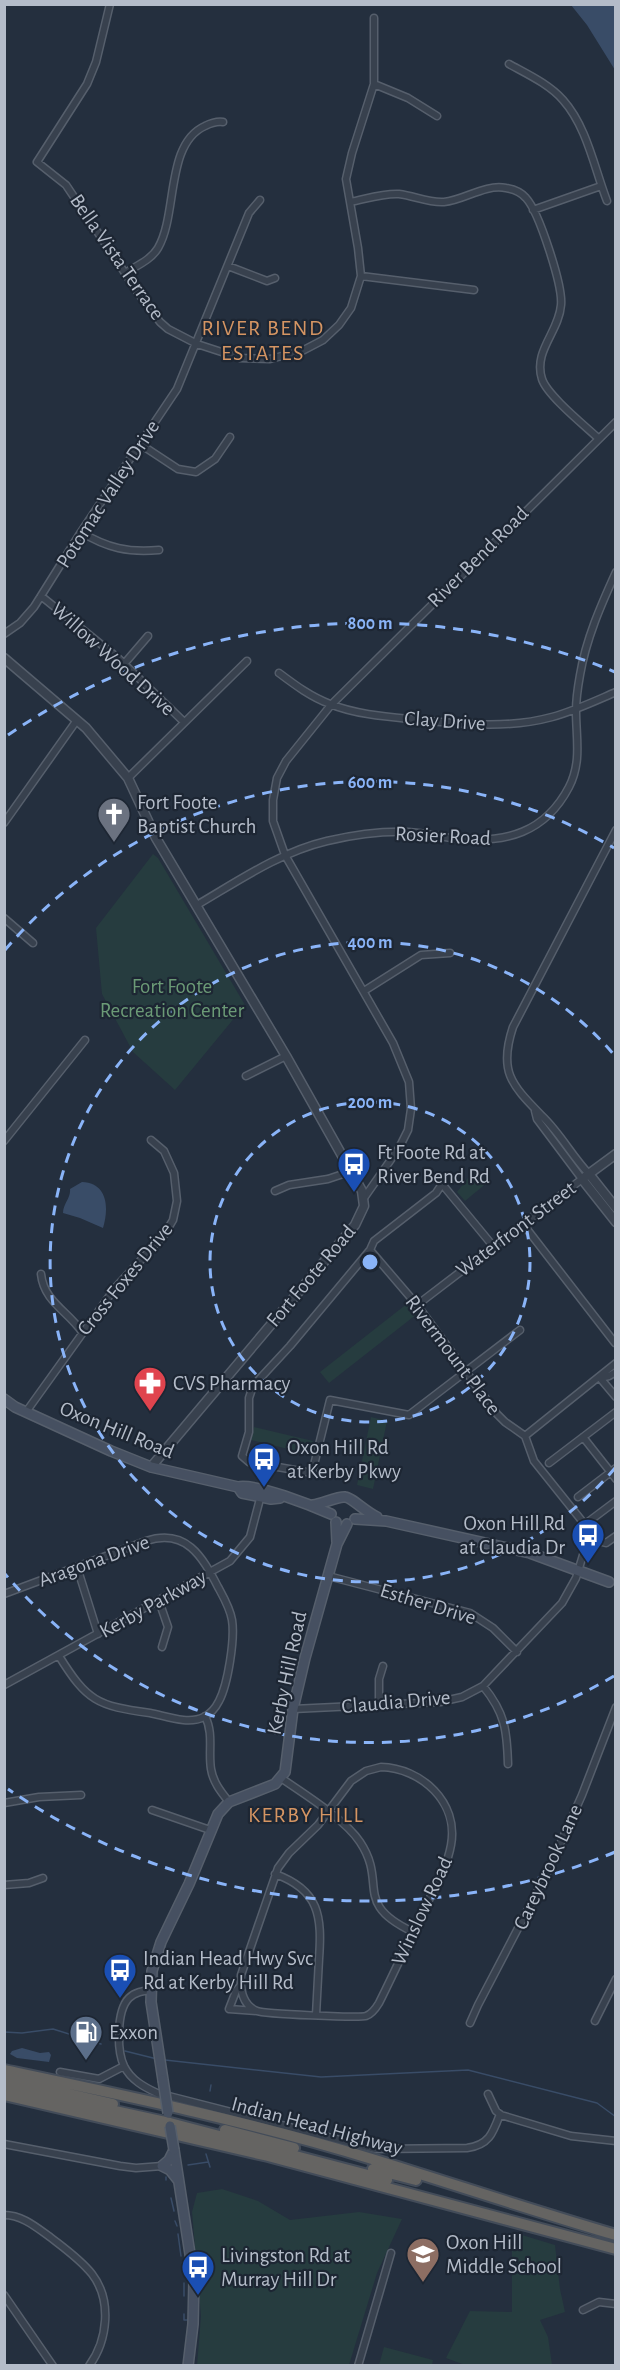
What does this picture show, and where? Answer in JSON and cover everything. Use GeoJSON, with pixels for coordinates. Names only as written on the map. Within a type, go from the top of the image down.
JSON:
{"type":"FeatureCollection","features":[{"type":"Feature","properties":{"kind":"highway","name":"Indian Head Highway"},"geometry":{"type":"LineString","coordinates":[[4,2070],[179,2109],[371,2158],[615,2235]]}},
{"type":"Feature","properties":{"kind":"highway"},"geometry":{"type":"LineString","coordinates":[[4,2079],[419,2181],[454,2186]]}},
{"type":"Feature","properties":{"kind":"highway"},"geometry":{"type":"LineString","coordinates":[[4,2087],[169,2120],[371,2176],[501,2218]]}},
{"type":"Feature","properties":{"kind":"highway","name":"Indian Head Highway"},"geometry":{"type":"LineString","coordinates":[[4,2095],[267,2156],[615,2249]]}},
{"type":"Feature","properties":{"kind":"main road","name":"Oxon Hill Road"},"geometry":{"type":"LineString","coordinates":[[4,1399],[15,1407],[151,1467],[238,1487],[242,1493],[262,1493]]}},
{"type":"Feature","properties":{"kind":"main road","name":"Oxon Hill Road"},"geometry":{"type":"LineString","coordinates":[[4,1407],[15,1407]]}},
{"type":"Feature","properties":{"kind":"main road"},"geometry":{"type":"LineString","coordinates":[[262,1493],[313,1505],[334,1518],[351,1522],[386,1521]]}},
{"type":"Feature","properties":{"kind":"main road"},"geometry":{"type":"LineString","coordinates":[[313,1505],[349,1498],[366,1512],[386,1521],[562,1558],[612,1583]]}},
{"type":"Feature","properties":{"kind":"main road"},"geometry":{"type":"LineString","coordinates":[[334,1518],[331,1506],[336,1500]]}},
{"type":"Feature","properties":{"kind":"main road"},"geometry":{"type":"LineString","coordinates":[[351,1522],[358,1514],[356,1504]]}},
{"type":"Feature","properties":{"kind":"main road","name":"Kerby Hill Road"},"geometry":{"type":"LineString","coordinates":[[334,1518],[337,1545]]}},
{"type":"Feature","properties":{"kind":"main road","name":"Kerby Hill Road"},"geometry":{"type":"LineString","coordinates":[[281,1778],[288,1763],[293,1709],[328,1576],[337,1545],[351,1522]]}},
{"type":"Feature","properties":{"kind":"main road"},"geometry":{"type":"LineString","coordinates":[[188,2366],[193,2324],[194,2280],[151,1990],[156,1956],[218,1814],[229,1802],[270,1786],[281,1778]]}},
{"type":"Feature","properties":{"kind":"main road"},"geometry":{"type":"LineString","coordinates":[[174,2150],[170,2160],[162,2166],[170,2170],[179,2182]]}},
{"type":"Feature","properties":{"kind":"street","name":"Bella Vista Terrace"},"geometry":{"type":"LineString","coordinates":[[110,4],[96,62],[87,84],[37,162],[66,185],[160,322],[196,344],[234,357],[248,359],[283,357],[302,351],[323,339],[339,325],[351,308],[361,276],[346,180],[348,166],[374,84],[374,18]]}},
{"type":"Feature","properties":{"kind":"street"},"geometry":{"type":"LineString","coordinates":[[508,64],[536,80],[562,99],[576,118],[589,147],[607,201]]}},
{"type":"Feature","properties":{"kind":"street"},"geometry":{"type":"LineString","coordinates":[[374,84],[408,98],[437,116]]}},
{"type":"Feature","properties":{"kind":"street"},"geometry":{"type":"LineString","coordinates":[[125,273],[149,258],[160,245],[178,165],[188,137],[205,125],[218,121],[223,122]]}},
{"type":"Feature","properties":{"kind":"street"},"geometry":{"type":"LineString","coordinates":[[533,210],[601,186]]}},
{"type":"Feature","properties":{"kind":"street"},"geometry":{"type":"LineString","coordinates":[[350,202],[398,194],[443,202],[484,189],[501,187],[512,189],[522,195],[533,210],[553,264],[561,298],[557,322],[540,359],[541,377],[549,390],[598,438]]}},
{"type":"Feature","properties":{"kind":"street","name":"Potomac Valley Drive"},"geometry":{"type":"LineString","coordinates":[[4,634],[20,623],[42,596],[81,532],[177,389],[251,208],[260,200]]}},
{"type":"Feature","properties":{"kind":"street"},"geometry":{"type":"LineString","coordinates":[[228,266],[267,281],[275,278]]}},
{"type":"Feature","properties":{"kind":"street"},"geometry":{"type":"LineString","coordinates":[[361,276],[474,290]]}},
{"type":"Feature","properties":{"kind":"street","name":"River Bend Road"},"geometry":{"type":"LineString","coordinates":[[363,1198],[403,1142],[410,1123],[409,1082],[398,1052],[285,855],[273,821],[273,800],[277,778],[286,761],[331,705],[615,422]]}},
{"type":"Feature","properties":{"kind":"street"},"geometry":{"type":"LineString","coordinates":[[141,444],[170,465],[184,471],[196,472],[215,459],[230,437]]}},
{"type":"Feature","properties":{"kind":"street"},"geometry":{"type":"LineString","coordinates":[[81,532],[120,550],[136,552],[159,550]]}},
{"type":"Feature","properties":{"kind":"street","name":"Rosier Road"},"geometry":{"type":"LineString","coordinates":[[197,905],[285,855],[327,841],[374,833],[428,833],[456,839],[507,838],[525,831],[549,814],[570,786],[575,770],[578,753],[576,710],[584,655],[615,572]]}},
{"type":"Feature","properties":{"kind":"street","name":"Willow Wood Drive"},"geometry":{"type":"LineString","coordinates":[[42,596],[124,664],[184,722]]}},
{"type":"Feature","properties":{"kind":"street"},"geometry":{"type":"LineString","coordinates":[[124,664],[148,636]]}},
{"type":"Feature","properties":{"kind":"street","name":"Fort Foote Road"},"geometry":{"type":"LineString","coordinates":[[4,658],[77,720],[128,778],[156,838],[286,1056],[361,1187],[363,1198],[362,1212],[355,1225],[151,1467]]}},
{"type":"Feature","properties":{"kind":"street"},"geometry":{"type":"LineString","coordinates":[[128,778],[247,661]]}},
{"type":"Feature","properties":{"kind":"street","name":"Clay Drive"},"geometry":{"type":"LineString","coordinates":[[279,673],[299,688],[331,705],[386,717],[486,725],[530,722],[576,710],[615,692]]}},
{"type":"Feature","properties":{"kind":"street"},"geometry":{"type":"LineString","coordinates":[[4,823],[77,720]]}},
{"type":"Feature","properties":{"kind":"street"},"geometry":{"type":"LineString","coordinates":[[615,830],[513,1027],[507,1046],[506,1059],[509,1073],[517,1089],[535,1110],[537,1119],[615,1208]]}},
{"type":"Feature","properties":{"kind":"street"},"geometry":{"type":"LineString","coordinates":[[4,918],[33,943]]}},
{"type":"Feature","properties":{"kind":"street"},"geometry":{"type":"LineString","coordinates":[[364,991],[421,955],[450,953]]}},
{"type":"Feature","properties":{"kind":"street"},"geometry":{"type":"LineString","coordinates":[[4,1141],[85,1040]]}},
{"type":"Feature","properties":{"kind":"street"},"geometry":{"type":"LineString","coordinates":[[246,1076],[286,1056]]}},
{"type":"Feature","properties":{"kind":"street","name":"Cross Foxes Drive"},"geometry":{"type":"LineString","coordinates":[[26,1412],[82,1332],[121,1282],[164,1235],[175,1215],[177,1189],[171,1164],[162,1149],[151,1140]]}},
{"type":"Feature","properties":{"kind":"street","name":"Waterfront Street"},"geometry":{"type":"LineString","coordinates":[[417,1305],[615,1154]]}},
{"type":"Feature","properties":{"kind":"street"},"geometry":{"type":"LineString","coordinates":[[275,1191],[289,1185],[328,1179],[352,1171]]}},
{"type":"Feature","properties":{"kind":"street"},"geometry":{"type":"LineString","coordinates":[[586,1177],[615,1222]]}},
{"type":"Feature","properties":{"kind":"street"},"geometry":{"type":"LineString","coordinates":[[493,1246],[442,1184],[436,1193],[374,1241],[370,1250],[290,1346],[257,1380],[251,1391],[249,1432],[241,1452],[245,1460],[312,1473],[330,1400],[409,1415],[520,1330]]}},
{"type":"Feature","properties":{"kind":"street"},"geometry":{"type":"LineString","coordinates":[[523,1224],[615,1343]]}},
{"type":"Feature","properties":{"kind":"street","name":"Rivermount Place"},"geometry":{"type":"LineString","coordinates":[[370,1250],[417,1305],[505,1422],[525,1436],[534,1461],[584,1525],[600,1543],[606,1543],[615,1536]]}},
{"type":"Feature","properties":{"kind":"street"},"geometry":{"type":"LineString","coordinates":[[41,1274],[51,1300],[76,1323],[82,1332]]}},
{"type":"Feature","properties":{"kind":"street"},"geometry":{"type":"LineString","coordinates":[[600,1378],[602,1373],[615,1363]]}},
{"type":"Feature","properties":{"kind":"street"},"geometry":{"type":"LineString","coordinates":[[525,1436],[600,1378],[615,1372]]}},
{"type":"Feature","properties":{"kind":"street"},"geometry":{"type":"LineString","coordinates":[[600,1378],[615,1397]]}},
{"type":"Feature","properties":{"kind":"street"},"geometry":{"type":"LineString","coordinates":[[549,1463],[615,1412]]}},
{"type":"Feature","properties":{"kind":"street"},"geometry":{"type":"LineString","coordinates":[[583,1437],[613,1470],[615,1479]]}},
{"type":"Feature","properties":{"kind":"street"},"geometry":{"type":"LineString","coordinates":[[578,1497],[613,1470]]}},
{"type":"Feature","properties":{"kind":"street","name":"Kerby Parkway"},"geometry":{"type":"LineString","coordinates":[[4,1685],[230,1561],[247,1541],[262,1493]]}},
{"type":"Feature","properties":{"kind":"street"},"geometry":{"type":"LineString","coordinates":[[584,1525],[615,1501]]}},
{"type":"Feature","properties":{"kind":"street","name":"Claudia Drive"},"geometry":{"type":"LineString","coordinates":[[293,1709],[448,1701],[483,1686],[566,1598],[580,1568],[590,1532]]}},
{"type":"Feature","properties":{"kind":"street","name":"Aragona Drive"},"geometry":{"type":"LineString","coordinates":[[4,1594],[146,1541],[165,1537],[191,1546],[210,1573],[230,1611],[232,1635],[221,1696],[216,1706],[205,1716]]}},
{"type":"Feature","properties":{"kind":"street"},"geometry":{"type":"LineString","coordinates":[[77,1567],[98,1634]]}},
{"type":"Feature","properties":{"kind":"street","name":"Esther Drive"},"geometry":{"type":"LineString","coordinates":[[328,1576],[470,1613],[493,1628],[517,1652]]}},
{"type":"Feature","properties":{"kind":"street"},"geometry":{"type":"LineString","coordinates":[[159,1601],[168,1627],[162,1647]]}},
{"type":"Feature","properties":{"kind":"street"},"geometry":{"type":"LineString","coordinates":[[59,1656],[78,1685],[100,1702],[182,1719],[197,1719],[205,1716],[211,1738],[212,1775],[221,1793],[229,1802]]}},
{"type":"Feature","properties":{"kind":"street"},"geometry":{"type":"LineString","coordinates":[[379,1705],[379,1679],[383,1666]]}},
{"type":"Feature","properties":{"kind":"street"},"geometry":{"type":"LineString","coordinates":[[483,1686],[505,1723],[508,1736],[508,1764]]}},
{"type":"Feature","properties":{"kind":"street","name":"Careybrook Lane"},"geometry":{"type":"LineString","coordinates":[[470,2024],[548,1871],[582,1795],[615,1707]]}},
{"type":"Feature","properties":{"kind":"street","name":"Winslow Road"},"geometry":{"type":"LineString","coordinates":[[390,1767],[403,1770],[421,1778],[436,1791],[450,1818],[451,1846],[444,1868],[414,1932],[373,2011],[362,2017],[229,2009],[240,1986],[244,1964],[275,1874],[283,1860],[314,1830],[327,1812],[351,1781],[359,1774],[373,1768],[390,1767]]}},
{"type":"Feature","properties":{"kind":"street"},"geometry":{"type":"LineString","coordinates":[[281,1778],[352,1832],[362,1844],[372,1873],[375,1902],[392,1921],[414,1932]]}},
{"type":"Feature","properties":{"kind":"street"},"geometry":{"type":"LineString","coordinates":[[4,1803],[39,1797],[81,1795]]}},
{"type":"Feature","properties":{"kind":"street"},"geometry":{"type":"LineString","coordinates":[[152,1810],[210,1830]]}},
{"type":"Feature","properties":{"kind":"street"},"geometry":{"type":"LineString","coordinates":[[275,1874],[298,1885],[309,1896],[319,1914],[321,1933],[316,2015]]}},
{"type":"Feature","properties":{"kind":"street"},"geometry":{"type":"LineString","coordinates":[[4,1885],[29,1883],[43,1878]]}},
{"type":"Feature","properties":{"kind":"street"},"geometry":{"type":"LineString","coordinates":[[595,2021],[615,1979]]}},
{"type":"Feature","properties":{"kind":"street"},"geometry":{"type":"LineString","coordinates":[[240,1986],[244,1999],[257,2011]]}},
{"type":"Feature","properties":{"kind":"street"},"geometry":{"type":"LineString","coordinates":[[151,1990],[131,1996],[122,2010],[120,2047],[124,2066],[135,2080],[157,2093],[375,2149],[434,2150],[479,2146],[489,2139],[500,2114]]}},
{"type":"Feature","properties":{"kind":"street"},"geometry":{"type":"LineString","coordinates":[[60,2072],[99,2079],[124,2066]]}},
{"type":"Feature","properties":{"kind":"street"},"geometry":{"type":"LineString","coordinates":[[488,2094],[496,2111],[500,2114],[571,2136],[615,2141]]}},
{"type":"Feature","properties":{"kind":"street"},"geometry":{"type":"LineString","coordinates":[[4,2144],[120,2166],[136,2168],[162,2166]]}},
{"type":"Feature","properties":{"kind":"street"},"geometry":{"type":"LineString","coordinates":[[4,2215],[16,2216],[37,2228],[77,2259],[95,2278],[103,2297],[104,2330],[97,2353],[89,2366]]}},
{"type":"Feature","properties":{"kind":"street"},"geometry":{"type":"LineString","coordinates":[[358,2366],[391,2253]]}},
{"type":"Feature","properties":{"kind":"street"},"geometry":{"type":"LineString","coordinates":[[4,2295],[53,2366]]}},
{"type":"Feature","properties":{"kind":"street"},"geometry":{"type":"LineString","coordinates":[[583,2310],[599,2302],[615,2304]]}},
{"type":"Feature","properties":{"kind":"green space","name":"Fort Foote Recreation Center"},"geometry":{"type":"Polygon","coordinates":[[[153,854],[158,858],[245,1005],[175,1090],[133,1052],[102,994],[96,928],[153,854]]]}},
{"type":"Feature","properties":{"kind":"green space"},"geometry":{"type":"Polygon","coordinates":[[[475,1169],[488,1182],[465,1201],[457,1192],[475,1169]]]}},
{"type":"Feature","properties":{"kind":"green space"},"geometry":{"type":"Polygon","coordinates":[[[408,1303],[417,1314],[329,1383],[320,1372],[408,1303]]]}},
{"type":"Feature","properties":{"kind":"green space"},"geometry":{"type":"Polygon","coordinates":[[[371,1417],[387,1421],[373,1489],[357,1485],[371,1417]]]}},
{"type":"Feature","properties":{"kind":"green space"},"geometry":{"type":"Polygon","coordinates":[[[254,1427],[313,1441],[309,1454],[251,1440],[254,1427]]]}},
{"type":"Feature","properties":{"kind":"green space"},"geometry":{"type":"Polygon","coordinates":[[[222,2189],[258,2201],[290,2220],[359,2212],[402,2219],[377,2273],[349,2365],[197,2365],[201,2316],[192,2212],[197,2193],[222,2189]]]}},
{"type":"Feature","properties":{"kind":"green space"},"geometry":{"type":"Polygon","coordinates":[[[512,2232],[555,2245],[565,2312],[540,2320],[548,2337],[552,2365],[465,2365],[446,2358],[470,2311],[512,2312],[512,2232]]]}},
{"type":"Feature","properties":{"kind":"green space"},"geometry":{"type":"Polygon","coordinates":[[[384,2347],[433,2360],[432,2365],[379,2365],[384,2347]]]}},
{"type":"Feature","properties":{"kind":"water"},"geometry":{"type":"Polygon","coordinates":[[[571,5],[615,5],[615,70],[587,25],[571,5]]]}},
{"type":"Feature","properties":{"kind":"water"},"geometry":{"type":"Polygon","coordinates":[[[82,1182],[91,1183],[102,1192],[106,1205],[103,1228],[63,1213],[70,1189],[82,1182]]]}},
{"type":"Feature","properties":{"kind":"water"},"geometry":{"type":"Polygon","coordinates":[[[22,2048],[40,2053],[49,2052],[51,2055],[49,2062],[17,2058],[10,2054],[22,2048]]]}},
{"type":"Feature","properties":{"kind":"waterway"},"geometry":{"type":"LineString","coordinates":[[4,2032],[22,2033],[53,2029],[101,2044]]}},
{"type":"Feature","properties":{"kind":"waterway"},"geometry":{"type":"LineString","coordinates":[[125,2051],[157,2059]]}},
{"type":"Feature","properties":{"kind":"waterway"},"geometry":{"type":"LineString","coordinates":[[165,2060],[321,2077],[468,2070],[597,2103],[616,2117]]}},
{"type":"Feature","properties":{"kind":"waterway"},"geometry":{"type":"LineString","coordinates":[[210,2091],[211,2085]]}},
{"type":"Feature","properties":{"kind":"waterway"},"geometry":{"type":"LineString","coordinates":[[206,2154],[210,2167]]}},
{"type":"Feature","properties":{"kind":"waterway"},"geometry":{"type":"LineString","coordinates":[[188,2165],[208,2162]]}},
{"type":"Feature","properties":{"kind":"waterway"},"geometry":{"type":"LineString","coordinates":[[171,2198],[174,2211]]}},
{"type":"Feature","properties":{"kind":"waterway"},"geometry":{"type":"LineString","coordinates":[[175,2221],[177,2226]]}},
{"type":"Feature","properties":{"kind":"waterway"},"geometry":{"type":"LineString","coordinates":[[178,2234],[181,2256]]}},
{"type":"Feature","properties":{"kind":"waterway"},"geometry":{"type":"LineString","coordinates":[[182,2263],[183,2273]]}},
{"type":"Feature","properties":{"kind":"waterway"},"geometry":{"type":"LineString","coordinates":[[184,2283],[184,2296]]}},
{"type":"Feature","properties":{"kind":"waterway"},"geometry":{"type":"LineString","coordinates":[[184,2314],[184,2320],[188,2320]]}},
{"type":"Feature","properties":{"kind":"place","name":"Fort Foote Baptist Church"},"geometry":{"type":"Point","coordinates":[114,843]}},
{"type":"Feature","properties":{"kind":"place","name":"Ft Foote Rd at River Bend Rd"},"geometry":{"type":"Point","coordinates":[354,1193]}},
{"type":"Feature","properties":{"kind":"place","name":"CVS Pharmacy"},"geometry":{"type":"Point","coordinates":[150,1412]}},
{"type":"Feature","properties":{"kind":"place","name":"Oxon Hill Rd at Kerby Pkwy"},"geometry":{"type":"Point","coordinates":[264,1488]}},
{"type":"Feature","properties":{"kind":"place","name":"Oxon Hill Rd at Claudia Dr"},"geometry":{"type":"Point","coordinates":[588,1564]}},
{"type":"Feature","properties":{"kind":"place","name":"Indian Head Hwy Svc Rd at Kerby Hill Rd"},"geometry":{"type":"Point","coordinates":[120,1999]}},
{"type":"Feature","properties":{"kind":"place","name":"Exxon"},"geometry":{"type":"Point","coordinates":[86,2061]}},
{"type":"Feature","properties":{"kind":"place","name":"Oxon Hill Middle School"},"geometry":{"type":"Point","coordinates":[423,2283]}},
{"type":"Feature","properties":{"kind":"place","name":"Livingston Rd at Murray Hill Dr"},"geometry":{"type":"Point","coordinates":[198,2296]}},
{"type":"Feature","properties":{"kind":"district","name":"RIVER BEND ESTATES"},"geometry":{"type":"Point","coordinates":[263,340]}},
{"type":"Feature","properties":{"kind":"district","name":"KERBY HILL"},"geometry":{"type":"Point","coordinates":[306,1815]}}]}
